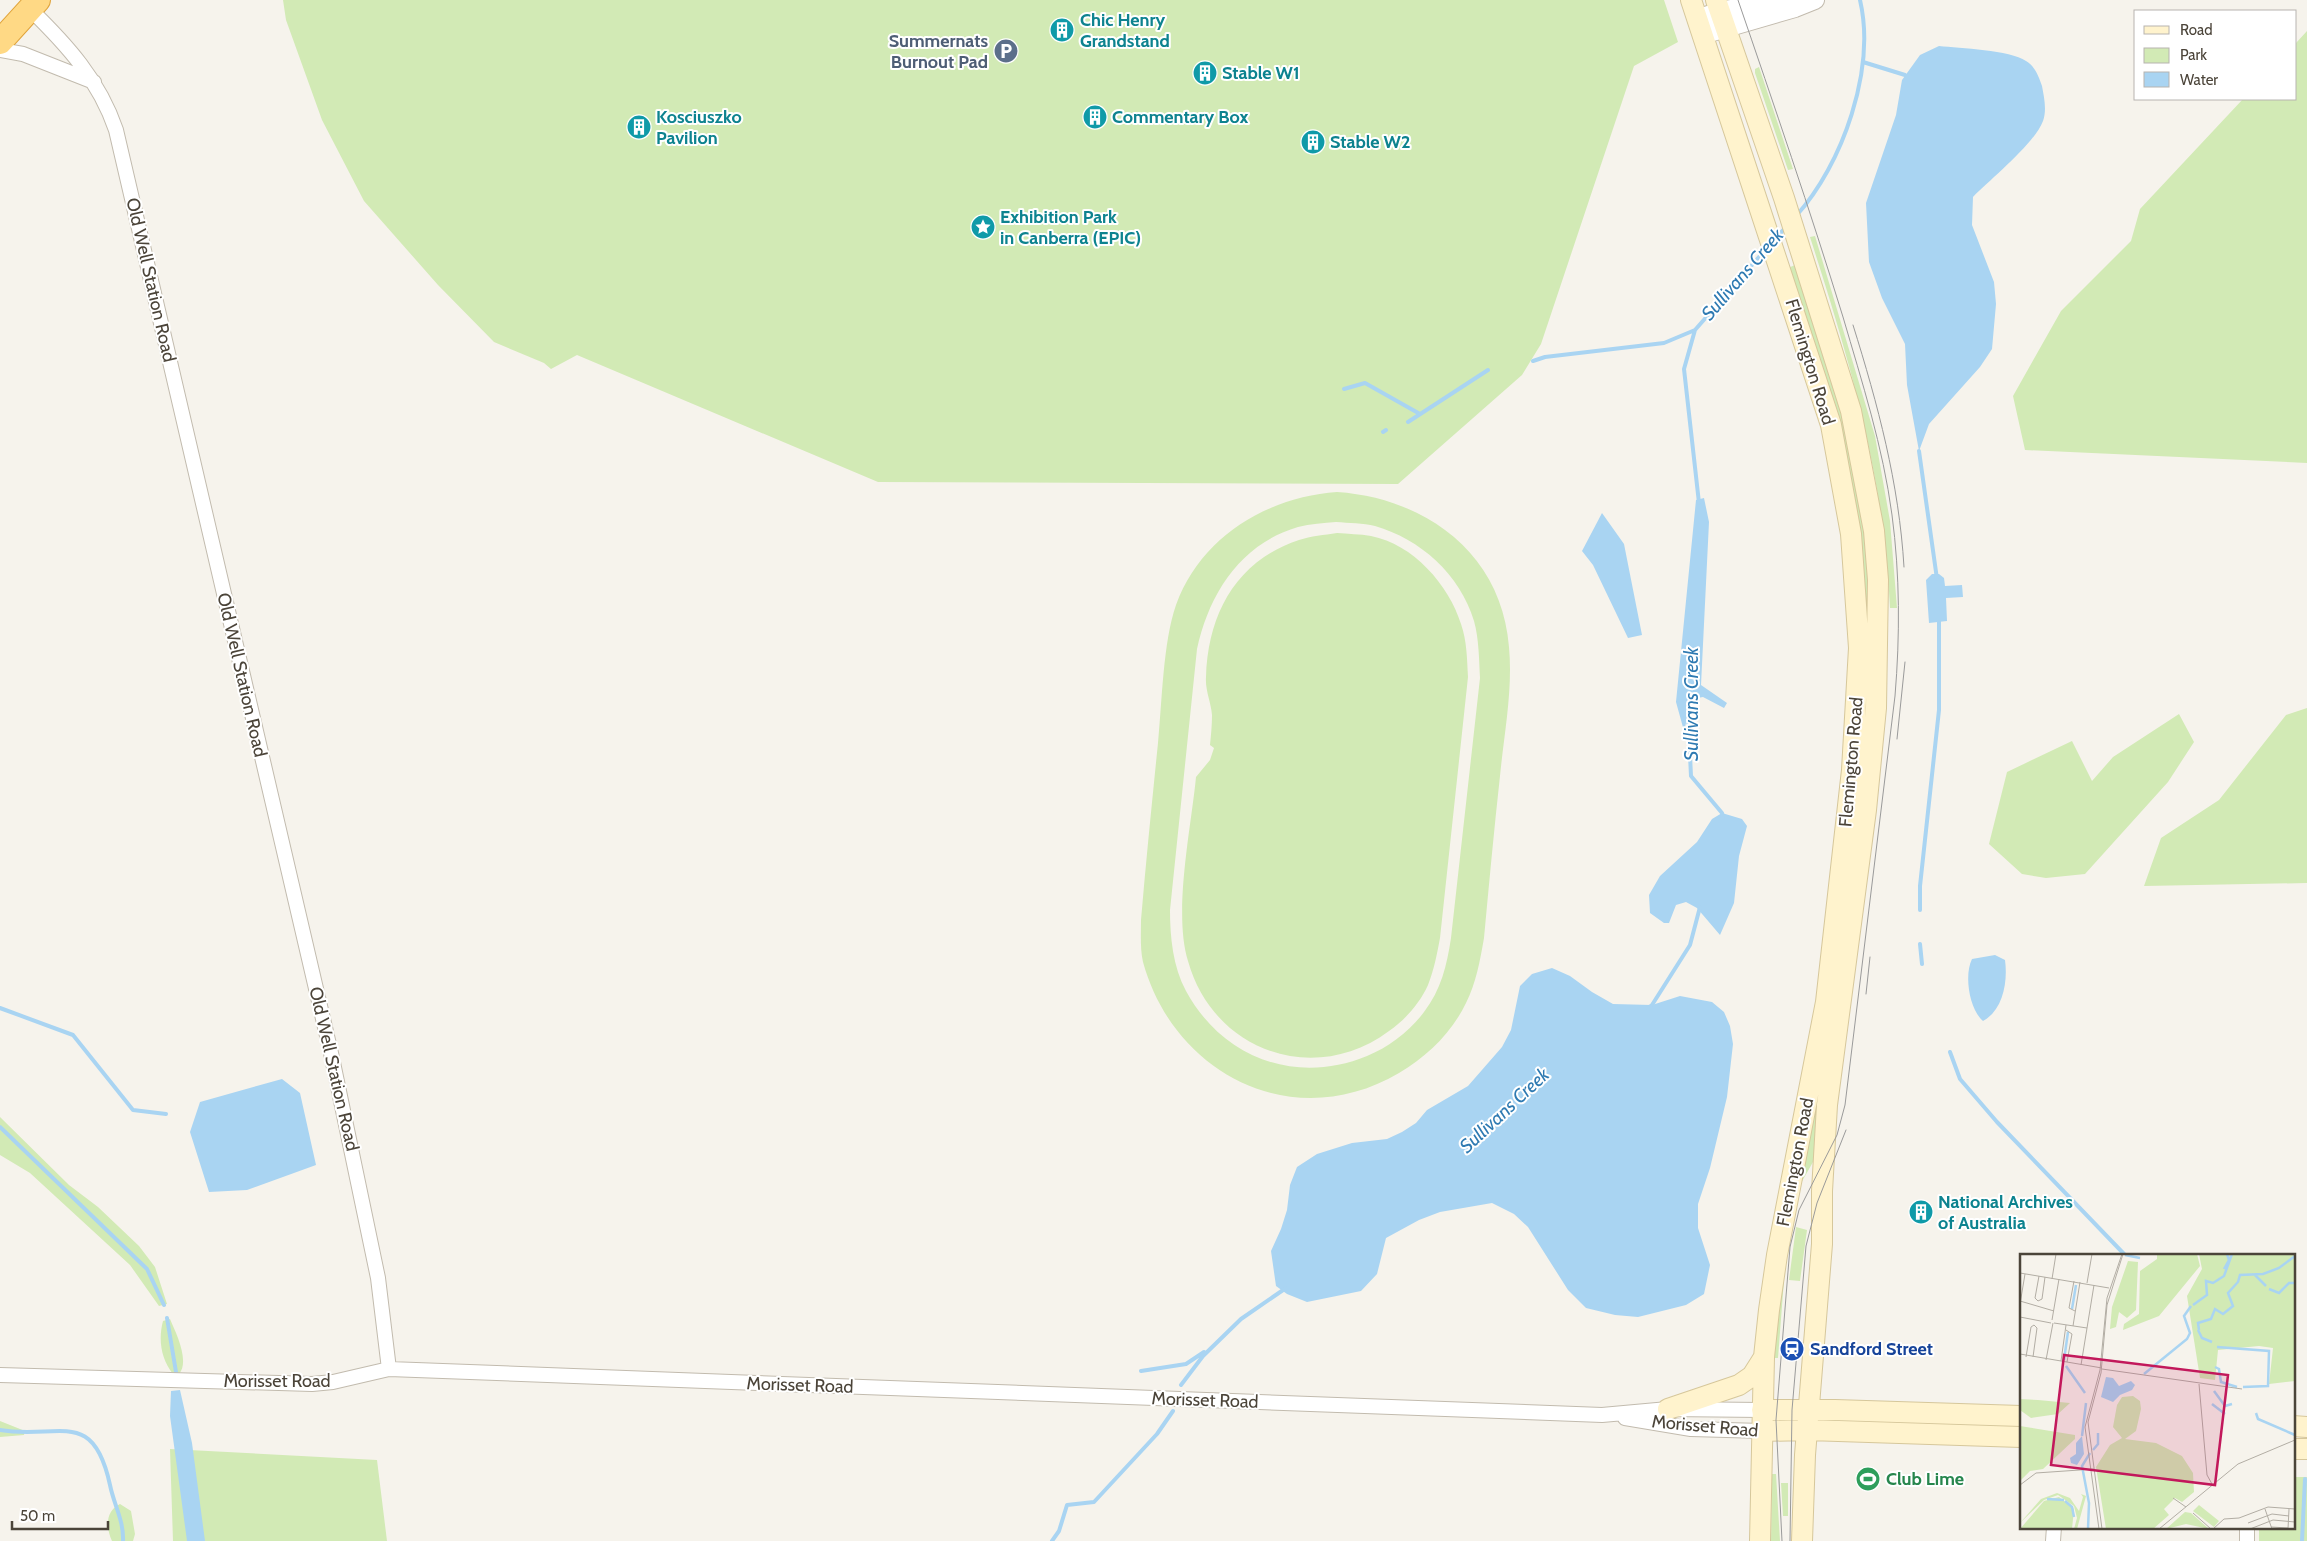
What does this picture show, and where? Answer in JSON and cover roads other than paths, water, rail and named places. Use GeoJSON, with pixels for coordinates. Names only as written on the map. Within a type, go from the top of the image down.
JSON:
{"type":"FeatureCollection","features":[{"type":"Feature","properties":{"kind":"highway"},"geometry":{"type":"LineString","coordinates":[[0,42],[30,3]]}},
{"type":"Feature","properties":{"kind":"main road","name":"Flemington Road"},"geometry":{"type":"LineString","coordinates":[[1721,13],[1799,242],[1851,411],[1874,531],[1878,589],[1876,708],[1868,791],[1827,1105],[1822,1191],[1822,1244],[1802,1541]]}},
{"type":"Feature","properties":{"kind":"main road","name":"Flemington Road"},"geometry":{"type":"LineString","coordinates":[[1697,18],[1831,425],[1852,534],[1859,648],[1852,770],[1826,1002],[1776,1255],[1764,1356],[1760,1541]]}},
{"type":"Feature","properties":{"kind":"main road"},"geometry":{"type":"LineString","coordinates":[[1668,1409],[1739,1385],[1752,1376],[1764,1356]]}},
{"type":"Feature","properties":{"kind":"main road"},"geometry":{"type":"LineString","coordinates":[[1762,1410],[2020,1416]]}},
{"type":"Feature","properties":{"kind":"main road"},"geometry":{"type":"LineString","coordinates":[[2294,1426],[2307,1427]]}},
{"type":"Feature","properties":{"kind":"main road"},"geometry":{"type":"LineString","coordinates":[[1808,1430],[2020,1437]]}},
{"type":"Feature","properties":{"kind":"main road","name":"Morisset Road"},"geometry":{"type":"LineString","coordinates":[[1762,1431],[1808,1430]]}},
{"type":"Feature","properties":{"kind":"main road"},"geometry":{"type":"LineString","coordinates":[[2294,1448],[2307,1449]]}},
{"type":"Feature","properties":{"kind":"street"},"geometry":{"type":"LineString","coordinates":[[1697,18],[1781,0]]}},
{"type":"Feature","properties":{"kind":"street"},"geometry":{"type":"LineString","coordinates":[[1721,13],[1795,8],[1814,0]]}},
{"type":"Feature","properties":{"kind":"street","name":"Old Well Station Road"},"geometry":{"type":"LineString","coordinates":[[30,3],[69,48],[94,82],[110,112],[116,130],[287,862],[376,1269],[389,1368]]}},
{"type":"Feature","properties":{"kind":"street"},"geometry":{"type":"LineString","coordinates":[[0,50],[24,54],[94,82]]}},
{"type":"Feature","properties":{"kind":"street","name":"Morisset Road"},"geometry":{"type":"LineString","coordinates":[[0,1375],[312,1384],[333,1382],[389,1368],[1602,1415],[1692,1429],[1762,1431]]}},
{"type":"Feature","properties":{"kind":"street","name":"Morisset Road"},"geometry":{"type":"LineString","coordinates":[[1602,1415],[1668,1409],[1762,1410]]}},
{"type":"Feature","properties":{"kind":"street"},"geometry":{"type":"LineString","coordinates":[[2053,1541],[2054,1528]]}},
{"type":"Feature","properties":{"kind":"street"},"geometry":{"type":"LineString","coordinates":[[2247,1528],[2247,1541]]}},
{"type":"Feature","properties":{"kind":"water"},"geometry":{"type":"Polygon","coordinates":[[[1939,46],[2009,54],[2026,61],[2034,69],[2041,83],[2045,112],[2043,121],[2031,140],[1973,197],[1972,225],[1994,282],[1996,304],[1992,349],[1980,367],[1929,424],[1919,451],[1907,385],[1905,344],[1882,298],[1869,262],[1866,203],[1896,115],[1902,80],[1920,55],[1939,46]]]}},
{"type":"Feature","properties":{"kind":"water"},"geometry":{"type":"Polygon","coordinates":[[[1704,498],[1709,522],[1701,685],[1727,703],[1724,708],[1703,697],[1692,699],[1684,731],[1676,702],[1696,500],[1704,498]]]}},
{"type":"Feature","properties":{"kind":"water"},"geometry":{"type":"Polygon","coordinates":[[[1602,513],[1624,544],[1642,635],[1628,638],[1593,565],[1582,551],[1602,513]]]}},
{"type":"Feature","properties":{"kind":"water"},"geometry":{"type":"Polygon","coordinates":[[[1932,574],[1939,574],[1944,578],[1945,586],[1962,585],[1963,597],[1946,598],[1947,621],[1929,623],[1926,580],[1932,574]]]}},
{"type":"Feature","properties":{"kind":"water"},"geometry":{"type":"Polygon","coordinates":[[[1722,813],[1742,819],[1747,826],[1739,856],[1734,903],[1720,935],[1697,908],[1686,902],[1676,905],[1669,923],[1664,923],[1650,913],[1649,895],[1660,876],[1697,842],[1712,819],[1722,813]]]}},
{"type":"Feature","properties":{"kind":"water"},"geometry":{"type":"Polygon","coordinates":[[[1995,955],[2005,960],[2005,986],[2000,1003],[1990,1016],[1983,1021],[1978,1016],[1971,1000],[1968,974],[1972,959],[1995,955]]]}},
{"type":"Feature","properties":{"kind":"water"},"geometry":{"type":"Polygon","coordinates":[[[1552,968],[1570,976],[1613,1004],[1652,1005],[1680,996],[1712,1002],[1724,1012],[1730,1026],[1733,1044],[1727,1097],[1710,1168],[1698,1204],[1698,1228],[1710,1265],[1704,1294],[1686,1305],[1638,1317],[1615,1315],[1586,1308],[1568,1290],[1528,1227],[1514,1214],[1492,1203],[1440,1212],[1419,1220],[1386,1238],[1377,1274],[1361,1291],[1307,1302],[1287,1294],[1276,1286],[1271,1251],[1287,1210],[1290,1185],[1297,1167],[1317,1154],[1352,1143],[1387,1139],[1402,1132],[1416,1123],[1427,1110],[1468,1086],[1502,1047],[1511,1030],[1520,986],[1532,974],[1552,968]]]}},
{"type":"Feature","properties":{"kind":"water"},"geometry":{"type":"Polygon","coordinates":[[[282,1079],[300,1093],[316,1165],[247,1190],[209,1192],[190,1132],[200,1102],[282,1079]]]}},
{"type":"Feature","properties":{"kind":"water"},"geometry":{"type":"Polygon","coordinates":[[[180,1390],[192,1443],[205,1541],[187,1541],[170,1416],[171,1391],[180,1390]]]}},
{"type":"Feature","properties":{"kind":"waterway","name":"Sullivans Creek"},"geometry":{"type":"LineString","coordinates":[[1796,216],[1813,195],[1828,170],[1852,114],[1863,56],[1864,27],[1860,0]]}},
{"type":"Feature","properties":{"kind":"waterway"},"geometry":{"type":"LineString","coordinates":[[1863,62],[1905,75]]}},
{"type":"Feature","properties":{"kind":"waterway","name":"Sullivans Creek"},"geometry":{"type":"LineString","coordinates":[[1776,238],[1786,227]]}},
{"type":"Feature","properties":{"kind":"waterway","name":"Sullivans Creek"},"geometry":{"type":"LineString","coordinates":[[1699,503],[1684,369],[1695,330],[1766,249]]}},
{"type":"Feature","properties":{"kind":"waterway"},"geometry":{"type":"LineString","coordinates":[[1533,361],[1545,357],[1664,343],[1695,330]]}},
{"type":"Feature","properties":{"kind":"waterway"},"geometry":{"type":"LineString","coordinates":[[1408,422],[1488,370]]}},
{"type":"Feature","properties":{"kind":"waterway"},"geometry":{"type":"LineString","coordinates":[[1344,389],[1365,383],[1420,414]]}},
{"type":"Feature","properties":{"kind":"waterway"},"geometry":{"type":"LineString","coordinates":[[1919,451],[1937,579]]}},
{"type":"Feature","properties":{"kind":"waterway"},"geometry":{"type":"LineString","coordinates":[[1920,910],[1920,886],[1939,710],[1939,618]]}},
{"type":"Feature","properties":{"kind":"waterway","name":"Sullivans Creek"},"geometry":{"type":"LineString","coordinates":[[1688,714],[1691,776],[1722,813],[1723,818]]}},
{"type":"Feature","properties":{"kind":"waterway","name":"Sullivans Creek"},"geometry":{"type":"LineString","coordinates":[[1648,1008],[1652,1005],[1690,945],[1700,907]]}},
{"type":"Feature","properties":{"kind":"waterway"},"geometry":{"type":"LineString","coordinates":[[1920,944],[1922,964]]}},
{"type":"Feature","properties":{"kind":"waterway"},"geometry":{"type":"LineString","coordinates":[[0,1008],[73,1035],[133,1110],[166,1114]]}},
{"type":"Feature","properties":{"kind":"waterway"},"geometry":{"type":"LineString","coordinates":[[1950,1052],[1960,1079],[1997,1122],[2124,1254]]}},
{"type":"Feature","properties":{"kind":"waterway"},"geometry":{"type":"LineString","coordinates":[[0,1127],[147,1269],[164,1305]]}},
{"type":"Feature","properties":{"kind":"waterway","name":"Sullivans Creek"},"geometry":{"type":"LineString","coordinates":[[1181,1385],[1203,1356],[1241,1319],[1286,1288]]}},
{"type":"Feature","properties":{"kind":"waterway"},"geometry":{"type":"LineString","coordinates":[[167,1318],[176,1372]]}},
{"type":"Feature","properties":{"kind":"waterway"},"geometry":{"type":"LineString","coordinates":[[1141,1371],[1186,1364],[1204,1352]]}},
{"type":"Feature","properties":{"kind":"waterway","name":"Sullivans Creek"},"geometry":{"type":"LineString","coordinates":[[1052,1541],[1059,1531],[1067,1505],[1094,1502],[1157,1434],[1173,1411]]}},
{"type":"Feature","properties":{"kind":"waterway"},"geometry":{"type":"LineString","coordinates":[[0,1430],[70,1432],[83,1436],[94,1444],[103,1460],[120,1520],[123,1541]]}},
{"type":"Feature","properties":{"kind":"waterway"},"geometry":{"type":"LineString","coordinates":[[2302,1541],[2305,1479]]}},
{"type":"Feature","properties":{"kind":"tram line"},"geometry":{"type":"LineString","coordinates":[[1738,0],[1818,237],[1871,415],[1888,490],[1895,538],[1898,583],[1898,651],[1895,696],[1845,1105],[1837,1135],[1799,1210],[1790,1247],[1776,1420],[1782,1541]]}},
{"type":"Feature","properties":{"kind":"tram line"},"geometry":{"type":"LineString","coordinates":[[1853,325],[1886,444],[1897,505],[1904,567]]}},
{"type":"Feature","properties":{"kind":"tram line"},"geometry":{"type":"LineString","coordinates":[[1897,739],[1905,662]]}},
{"type":"Feature","properties":{"kind":"tram line"},"geometry":{"type":"LineString","coordinates":[[1866,994],[1870,957]]}},
{"type":"Feature","properties":{"kind":"tram line"},"geometry":{"type":"LineString","coordinates":[[1790,1541],[1792,1410],[1806,1246],[1817,1203],[1846,1130]]}},
{"type":"Feature","properties":{"kind":"place","name":"Chic Henry Grandstand"},"geometry":{"type":"Point","coordinates":[1062,30]}},
{"type":"Feature","properties":{"kind":"place","name":"Summernats Burnout Pad"},"geometry":{"type":"Point","coordinates":[1006,51]}},
{"type":"Feature","properties":{"kind":"place","name":"Stable W1"},"geometry":{"type":"Point","coordinates":[1205,73]}},
{"type":"Feature","properties":{"kind":"place","name":"Commentary Box"},"geometry":{"type":"Point","coordinates":[1095,117]}},
{"type":"Feature","properties":{"kind":"place","name":"Kosciuszko Pavilion"},"geometry":{"type":"Point","coordinates":[639,127]}},
{"type":"Feature","properties":{"kind":"place","name":"Stable W2"},"geometry":{"type":"Point","coordinates":[1313,142]}},
{"type":"Feature","properties":{"kind":"place","name":"Exhibition Park in Canberra (EPIC)"},"geometry":{"type":"Point","coordinates":[983,227]}},
{"type":"Feature","properties":{"kind":"place","name":"National Archives of Australia"},"geometry":{"type":"Point","coordinates":[1921,1212]}},
{"type":"Feature","properties":{"kind":"place","name":"Sandford Street"},"geometry":{"type":"Point","coordinates":[1792,1349]}},
{"type":"Feature","properties":{"kind":"place","name":"Club Lime"},"geometry":{"type":"Point","coordinates":[1868,1479]}}]}
